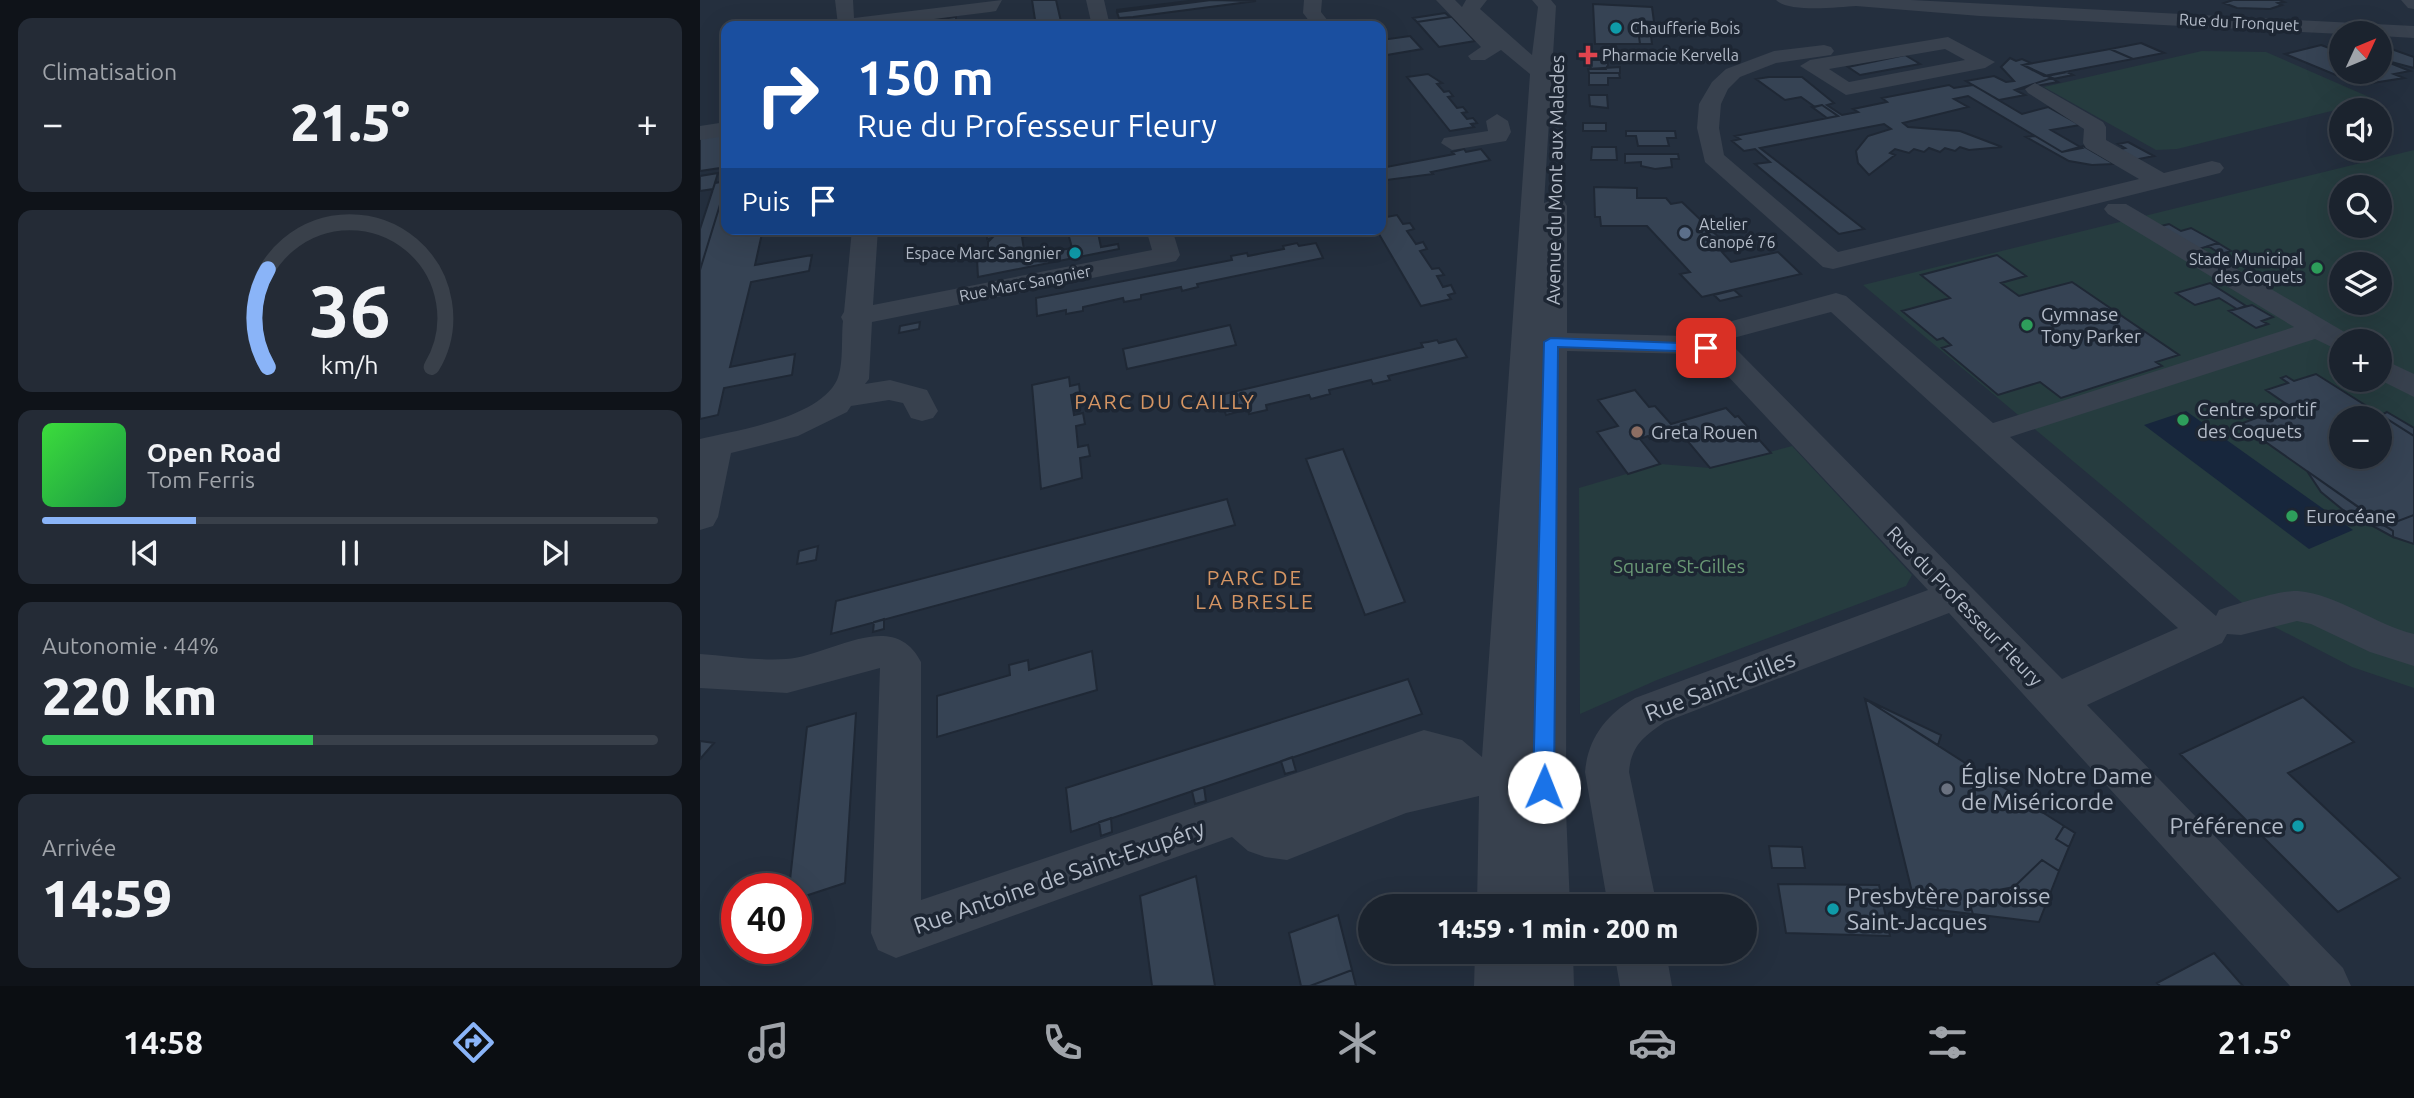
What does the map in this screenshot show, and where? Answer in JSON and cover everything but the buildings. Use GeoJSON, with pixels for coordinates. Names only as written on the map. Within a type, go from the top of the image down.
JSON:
{"type":"FeatureCollection","features":[{"type":"Feature","properties":{"kind":"street"},"geometry":{"type":"LineString","coordinates":[[844,0],[845,21]]}},
{"type":"Feature","properties":{"kind":"street"},"geometry":{"type":"LineString","coordinates":[[876,21],[990,7],[993,0]]}},
{"type":"Feature","properties":{"kind":"street"},"geometry":{"type":"LineString","coordinates":[[1095,0],[1100,21]]}},
{"type":"Feature","properties":{"kind":"street"},"geometry":{"type":"LineString","coordinates":[[1313,0],[1312,13],[1319,21]]}},
{"type":"Feature","properties":{"kind":"street"},"geometry":{"type":"LineString","coordinates":[[1445,0],[1490,44],[1492,49],[1488,53],[1478,55]]}},
{"type":"Feature","properties":{"kind":"street"},"geometry":{"type":"LineString","coordinates":[[1478,0],[1472,4],[1471,10],[1540,72]]}},
{"type":"Feature","properties":{"kind":"street"},"geometry":{"type":"LineString","coordinates":[[1500,894],[1488,787],[1540,72],[1548,6],[1541,0]]}},
{"type":"Feature","properties":{"kind":"street","name":"Avenue du Mont aux Malades"},"geometry":{"type":"LineString","coordinates":[[1546,894],[1543,810],[1551,342],[1562,0]]}},
{"type":"Feature","properties":{"kind":"street","name":"Rue du Tronquet"},"geometry":{"type":"LineString","coordinates":[[1785,0],[1820,34],[1969,10],[2061,7],[2329,22]]}},
{"type":"Feature","properties":{"kind":"street"},"geometry":{"type":"LineString","coordinates":[[2391,21],[2414,4]]}},
{"type":"Feature","properties":{"kind":"street","name":"Rue du Tronquet"},"geometry":{"type":"LineString","coordinates":[[2392,22],[2414,34]]}},
{"type":"Feature","properties":{"kind":"street"},"geometry":{"type":"LineString","coordinates":[[1820,34],[1846,89],[1985,62],[1948,43],[1820,34],[1724,77],[1707,118],[1707,134],[1713,156],[1833,261]]}},
{"type":"Feature","properties":{"kind":"street"},"geometry":{"type":"LineString","coordinates":[[2035,89],[2095,127],[2094,143],[2161,181]]}},
{"type":"Feature","properties":{"kind":"street"},"geometry":{"type":"LineString","coordinates":[[1452,143],[1498,136],[1500,132],[1497,121]]}},
{"type":"Feature","properties":{"kind":"street"},"geometry":{"type":"LineString","coordinates":[[700,133],[721,130]]}},
{"type":"Feature","properties":{"kind":"street"},"geometry":{"type":"LineString","coordinates":[[1833,261],[2161,181],[2198,166]]}},
{"type":"Feature","properties":{"kind":"street"},"geometry":{"type":"LineString","coordinates":[[2118,209],[2329,336]]}},
{"type":"Feature","properties":{"kind":"street"},"geometry":{"type":"LineString","coordinates":[[700,517],[708,448],[786,429],[836,405],[853,379],[855,317],[864,235]]}},
{"type":"Feature","properties":{"kind":"street","name":"Rue Marc Sangnier"},"geometry":{"type":"LineString","coordinates":[[855,317],[1167,256],[1161,235]]}},
{"type":"Feature","properties":{"kind":"street"},"geometry":{"type":"LineString","coordinates":[[1833,261],[1832,292],[1836,302],[2221,627]]}},
{"type":"Feature","properties":{"kind":"street"},"geometry":{"type":"LineString","coordinates":[[1693,345],[1705,337],[1836,302]]}},
{"type":"Feature","properties":{"kind":"street"},"geometry":{"type":"LineString","coordinates":[[2006,428],[2329,336]]}},
{"type":"Feature","properties":{"kind":"street","name":"Rue du Professeur Fleury"},"geometry":{"type":"LineString","coordinates":[[1551,342],[1693,345],[1720,350],[1741,368],[2325,986]]}},
{"type":"Feature","properties":{"kind":"street"},"geometry":{"type":"LineString","coordinates":[[2392,374],[2414,387]]}},
{"type":"Feature","properties":{"kind":"street"},"geometry":{"type":"LineString","coordinates":[[840,398],[890,390],[916,397],[922,411]]}},
{"type":"Feature","properties":{"kind":"street","name":"Rue Saint-Gilles"},"geometry":{"type":"LineString","coordinates":[[1630,894],[1607,772],[1607,754],[1629,723],[1650,710],[1954,596]]}},
{"type":"Feature","properties":{"kind":"street"},"geometry":{"type":"LineString","coordinates":[[2056,700],[2221,627],[2277,608],[2297,606],[2320,613],[2394,647],[2414,650]]}},
{"type":"Feature","properties":{"kind":"street","name":"Rue Antoine de Saint-Exupéry"},"geometry":{"type":"LineString","coordinates":[[700,671],[787,676],[880,650],[889,651],[901,662],[896,933],[1240,815],[1265,836],[1287,838],[1404,793],[1488,787]]}},
{"type":"Feature","properties":{"kind":"street"},"geometry":{"type":"LineString","coordinates":[[1488,787],[1543,810]]}},
{"type":"Feature","properties":{"kind":"street"},"geometry":{"type":"LineString","coordinates":[[1500,986],[1501,964]]}},
{"type":"Feature","properties":{"kind":"street"},"geometry":{"type":"LineString","coordinates":[[1547,964],[1548,986]]}},
{"type":"Feature","properties":{"kind":"street"},"geometry":{"type":"LineString","coordinates":[[1642,964],[1646,986]]}},
{"type":"Feature","properties":{"kind":"green space"},"geometry":{"type":"Polygon","coordinates":[[[2202,51],[2266,52],[2329,79],[2329,84],[2339,84],[2371,98],[2329,98],[2329,112],[2177,149],[2156,150],[2044,87],[2202,51]]]}},
{"type":"Feature","properties":{"kind":"green space","name":"Centre sportif des Coquets"},"geometry":{"type":"Polygon","coordinates":[[[2414,150],[2414,688],[2352,667],[2265,622],[1863,285],[2369,161],[2392,161],[2392,155],[2414,150]]]}},
{"type":"Feature","properties":{"kind":"green space","name":"Square St-Gilles"},"geometry":{"type":"Polygon","coordinates":[[[1792,446],[1912,575],[1906,586],[1657,680],[1580,714],[1579,488],[1660,464],[1710,468],[1792,446]]]}},
{"type":"Feature","properties":{"kind":"water"},"geometry":{"type":"Polygon","coordinates":[[[2186,411],[2353,530],[2309,549],[2144,425],[2186,411]]]}},
{"type":"Feature","properties":{"kind":"place","name":"Chaufferie Bois"},"geometry":{"type":"Point","coordinates":[1616,28]}},
{"type":"Feature","properties":{"kind":"place","name":"Pharmacie Kervella"},"geometry":{"type":"Point","coordinates":[1588,55]}},
{"type":"Feature","properties":{"kind":"place","name":"Atelier Canopé 76"},"geometry":{"type":"Point","coordinates":[1685,233]}},
{"type":"Feature","properties":{"kind":"place","name":"Espace Marc Sangnier"},"geometry":{"type":"Point","coordinates":[1075,253]}},
{"type":"Feature","properties":{"kind":"place","name":"Stade Municipal des Coquets"},"geometry":{"type":"Point","coordinates":[2317,268]}},
{"type":"Feature","properties":{"kind":"place","name":"Gymnase Tony Parker"},"geometry":{"type":"Point","coordinates":[2027,325]}},
{"type":"Feature","properties":{"kind":"place","name":"Centre sportif des Coquets"},"geometry":{"type":"Point","coordinates":[2183,420]}},
{"type":"Feature","properties":{"kind":"place","name":"Greta Rouen"},"geometry":{"type":"Point","coordinates":[1637,432]}},
{"type":"Feature","properties":{"kind":"place","name":"Eurocéane"},"geometry":{"type":"Point","coordinates":[2292,516]}},
{"type":"Feature","properties":{"kind":"place","name":"Église Notre Dame de Miséricorde"},"geometry":{"type":"Point","coordinates":[1947,789]}},
{"type":"Feature","properties":{"kind":"place","name":"Préférence"},"geometry":{"type":"Point","coordinates":[2298,826]}},
{"type":"Feature","properties":{"kind":"place","name":"Presbytère paroisse Saint-Jacques"},"geometry":{"type":"Point","coordinates":[1833,909]}},
{"type":"Feature","properties":{"kind":"district","name":"PARC DU CAILLY"},"geometry":{"type":"Point","coordinates":[1165,402]}},
{"type":"Feature","properties":{"kind":"district","name":"PARC DE LA BRESLE"},"geometry":{"type":"Point","coordinates":[1255,590]}},
{"type":"Feature","properties":{"kind":"route"},"geometry":{"type":"LineString","coordinates":[[1544,787],[1551,342],[1693,345],[1706,348]]}}]}
